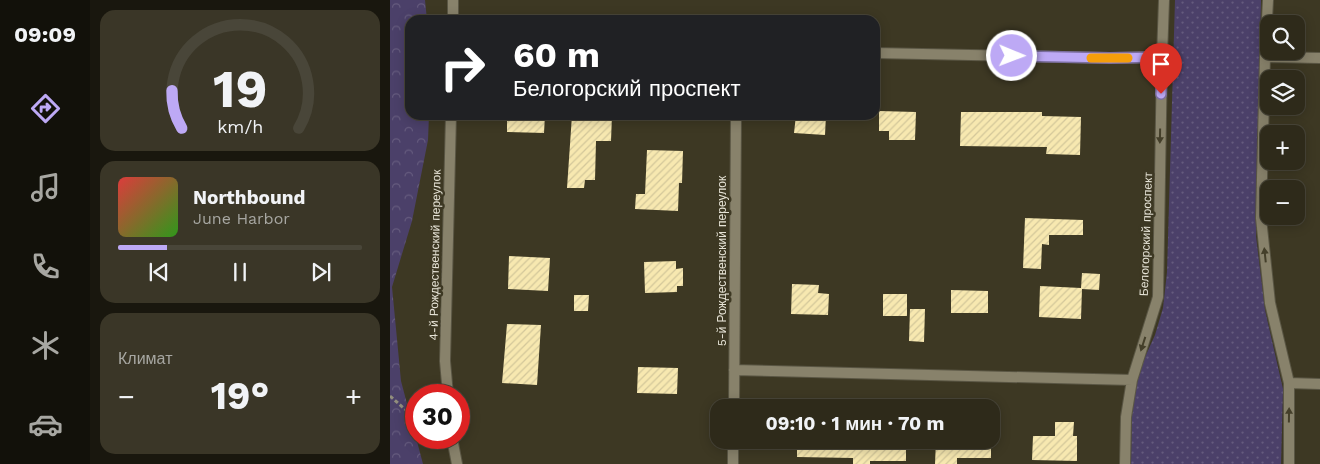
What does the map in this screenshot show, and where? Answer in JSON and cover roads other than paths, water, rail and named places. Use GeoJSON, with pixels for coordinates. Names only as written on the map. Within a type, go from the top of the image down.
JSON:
{"type":"FeatureCollection","features":[{"type":"Feature","properties":{"kind":"street"},"geometry":{"type":"LineString","coordinates":[[453,0],[453,15]]}},
{"type":"Feature","properties":{"kind":"street","name":"Белогорский проспект"},"geometry":{"type":"LineString","coordinates":[[1125,464],[1126,417],[1132,380],[1158,297],[1164,0]]}},
{"type":"Feature","properties":{"kind":"street"},"geometry":{"type":"LineString","coordinates":[[1267,15],[1268,0]]}},
{"type":"Feature","properties":{"kind":"street"},"geometry":{"type":"LineString","coordinates":[[880,53],[1110,58],[1162,57]]}},
{"type":"Feature","properties":{"kind":"street"},"geometry":{"type":"LineString","coordinates":[[1305,58],[1320,58]]}},
{"type":"Feature","properties":{"kind":"street"},"geometry":{"type":"LineString","coordinates":[[1265,60],[1261,218],[1270,303],[1289,383],[1289,464]]}},
{"type":"Feature","properties":{"kind":"street","name":"4-й Рождественский переулок"},"geometry":{"type":"LineString","coordinates":[[447,384],[445,361],[451,120]]}},
{"type":"Feature","properties":{"kind":"street","name":"5-й Рождественский переулок"},"geometry":{"type":"LineString","coordinates":[[734,399],[736,120]]}},
{"type":"Feature","properties":{"kind":"street"},"geometry":{"type":"LineString","coordinates":[[734,370],[1132,380]]}},
{"type":"Feature","properties":{"kind":"street"},"geometry":{"type":"LineString","coordinates":[[1289,383],[1320,384]]}},
{"type":"Feature","properties":{"kind":"street"},"geometry":{"type":"LineString","coordinates":[[454,449],[457,464]]}},
{"type":"Feature","properties":{"kind":"street"},"geometry":{"type":"LineString","coordinates":[[733,449],[733,464]]}}]}
